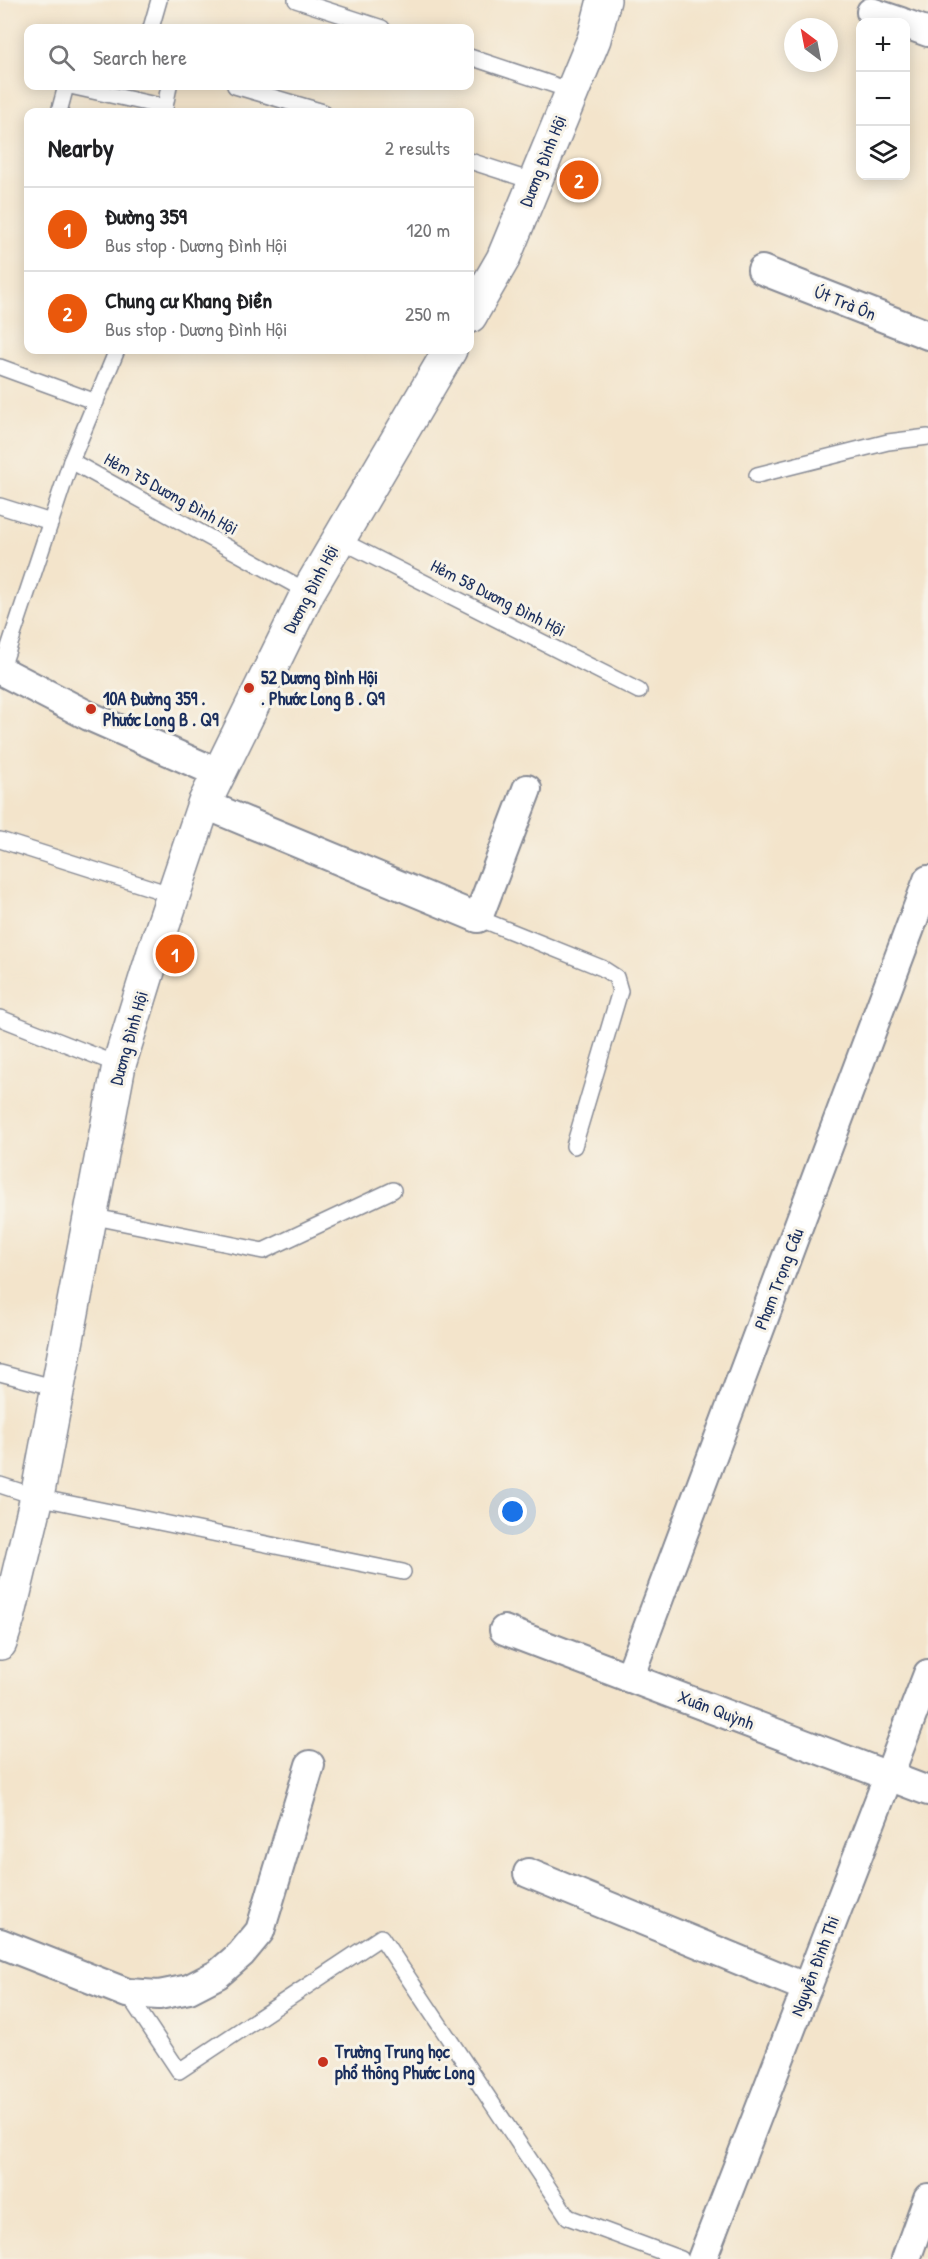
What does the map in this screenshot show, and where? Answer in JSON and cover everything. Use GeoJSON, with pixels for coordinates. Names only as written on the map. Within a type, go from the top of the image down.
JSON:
{"type":"FeatureCollection","features":[{"type":"Feature","properties":{"kind":"street","name":"Dương Đình Hội"},"geometry":{"type":"LineString","coordinates":[[474,309],[503,259],[535,183],[594,39],[604,0]]}},
{"type":"Feature","properties":{"kind":"street"},"geometry":{"type":"LineString","coordinates":[[871,12],[889,18]]}},
{"type":"Feature","properties":{"kind":"street"},"geometry":{"type":"LineString","coordinates":[[910,25],[928,32]]}},
{"type":"Feature","properties":{"kind":"street","name":"Út Trà Ôn"},"geometry":{"type":"LineString","coordinates":[[762,270],[928,335]]}},
{"type":"Feature","properties":{"kind":"street","name":"Dương Đình Hội"},"geometry":{"type":"LineString","coordinates":[[3,1625],[37,1497],[119,1065],[204,804],[308,592],[448,354]]}},
{"type":"Feature","properties":{"kind":"street"},"geometry":{"type":"LineString","coordinates":[[0,670],[89,716],[218,773]]}},
{"type":"Feature","properties":{"kind":"street"},"geometry":{"type":"LineString","coordinates":[[204,804],[478,918],[527,789]]}},
{"type":"Feature","properties":{"kind":"street","name":"Phạm Trọng Cầu"},"geometry":{"type":"LineString","coordinates":[[629,1677],[928,880]]}},
{"type":"Feature","properties":{"kind":"street","name":"Xuân Quỳnh"},"geometry":{"type":"LineString","coordinates":[[504,1630],[928,1791]]}},
{"type":"Feature","properties":{"kind":"street","name":"Nguyễn Đình Thi"},"geometry":{"type":"LineString","coordinates":[[702,2259],[928,1674]]}},
{"type":"Feature","properties":{"kind":"street"},"geometry":{"type":"LineString","coordinates":[[0,1943],[127,1993],[159,1995],[189,1989],[218,1974],[241,1954],[260,1932],[310,1765]]}},
{"type":"Feature","properties":{"kind":"street"},"geometry":{"type":"LineString","coordinates":[[528,1872],[807,1988]]}},
{"type":"Feature","properties":{"kind":"street"},"geometry":{"type":"LineString","coordinates":[[906,2259],[928,2198]]}},
{"type":"Feature","properties":{"kind":"lane"},"geometry":{"type":"LineString","coordinates":[[152,24],[159,0]]}},
{"type":"Feature","properties":{"kind":"lane"},"geometry":{"type":"LineString","coordinates":[[296,0],[370,24]]}},
{"type":"Feature","properties":{"kind":"lane"},"geometry":{"type":"LineString","coordinates":[[474,58],[572,91]]}},
{"type":"Feature","properties":{"kind":"lane"},"geometry":{"type":"LineString","coordinates":[[60,108],[65,90]]}},
{"type":"Feature","properties":{"kind":"lane"},"geometry":{"type":"LineString","coordinates":[[86,90],[157,108]]}},
{"type":"Feature","properties":{"kind":"lane"},"geometry":{"type":"LineString","coordinates":[[165,108],[168,90]]}},
{"type":"Feature","properties":{"kind":"lane"},"geometry":{"type":"LineString","coordinates":[[249,90],[309,108]]}},
{"type":"Feature","properties":{"kind":"lane"},"geometry":{"type":"LineString","coordinates":[[474,161],[535,183]]}},
{"type":"Feature","properties":{"kind":"lane"},"geometry":{"type":"LineString","coordinates":[[0,670],[71,461],[115,354]]}},
{"type":"Feature","properties":{"kind":"lane"},"geometry":{"type":"LineString","coordinates":[[0,367],[96,402]]}},
{"type":"Feature","properties":{"kind":"lane"},"geometry":{"type":"LineString","coordinates":[[757,475],[888,442],[928,437]]}},
{"type":"Feature","properties":{"kind":"lane","name":"Hẻm 75 Dương Đình Hội"},"geometry":{"type":"LineString","coordinates":[[71,461],[308,592]]}},
{"type":"Feature","properties":{"kind":"lane"},"geometry":{"type":"LineString","coordinates":[[0,506],[51,522]]}},
{"type":"Feature","properties":{"kind":"lane","name":"Hẻm 58 Dương Đình Hội"},"geometry":{"type":"LineString","coordinates":[[339,539],[639,691]]}},
{"type":"Feature","properties":{"kind":"lane"},"geometry":{"type":"LineString","coordinates":[[0,840],[173,895]]}},
{"type":"Feature","properties":{"kind":"lane"},"geometry":{"type":"LineString","coordinates":[[478,918],[602,968],[616,977],[620,991],[574,1146]]}},
{"type":"Feature","properties":{"kind":"lane"},"geometry":{"type":"LineString","coordinates":[[0,1018],[119,1065]]}},
{"type":"Feature","properties":{"kind":"lane"},"geometry":{"type":"LineString","coordinates":[[90,1216],[263,1251],[393,1190]]}},
{"type":"Feature","properties":{"kind":"lane"},"geometry":{"type":"LineString","coordinates":[[0,1373],[57,1388]]}},
{"type":"Feature","properties":{"kind":"lane"},"geometry":{"type":"LineString","coordinates":[[0,1485],[37,1497],[403,1572]]}},
{"type":"Feature","properties":{"kind":"lane"},"geometry":{"type":"LineString","coordinates":[[127,1993],[179,2071],[381,1938],[568,2217],[681,2259]]}},
{"type":"Feature","properties":{"kind":"place","name":"Chung cư Khang Điền"},"geometry":{"type":"Point","coordinates":[579,180]}},
{"type":"Feature","properties":{"kind":"place","name":"52 Dương Đình Hội . Phước Long B . Q9"},"geometry":{"type":"Point","coordinates":[249,688]}},
{"type":"Feature","properties":{"kind":"place","name":"10A Đường 359 . Phước Long B . Q9"},"geometry":{"type":"Point","coordinates":[91,709]}},
{"type":"Feature","properties":{"kind":"place","name":"Đường 359"},"geometry":{"type":"Point","coordinates":[175,954]}},
{"type":"Feature","properties":{"kind":"place","name":"Trường Trung học phổ thông Phước Long"},"geometry":{"type":"Point","coordinates":[323,2062]}}]}
